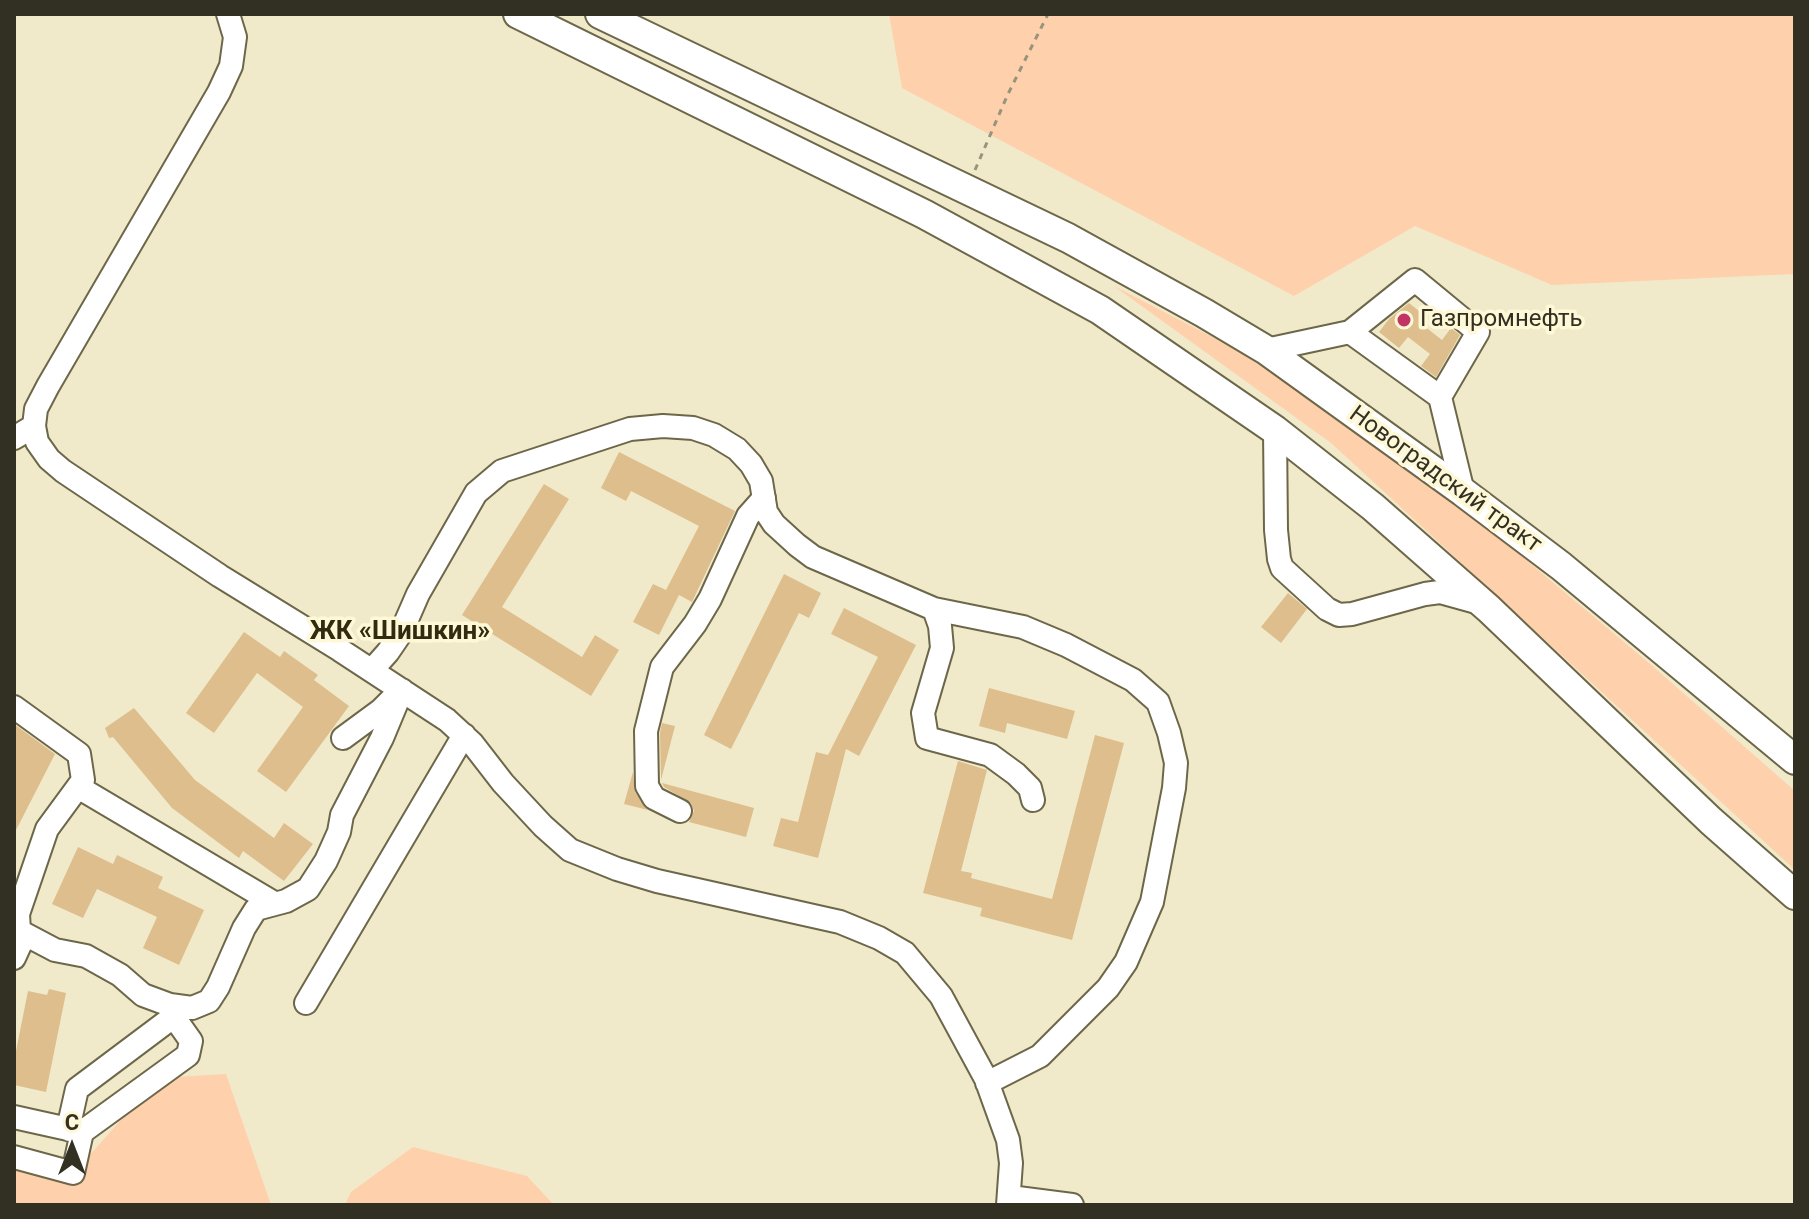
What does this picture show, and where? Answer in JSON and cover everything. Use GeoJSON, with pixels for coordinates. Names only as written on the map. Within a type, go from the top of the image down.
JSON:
{"type":"FeatureCollection","features":[{"type":"Feature","properties":{"kind":"main road"},"geometry":{"type":"LineString","coordinates":[[518,14],[965,236],[1100,310],[1275,430],[1373,507],[1489,609],[1711,821],[1795,895]]}},
{"type":"Feature","properties":{"kind":"main road","name":"Новоградский тракт"},"geometry":{"type":"LineString","coordinates":[[600,14],[1068,238],[1266,350],[1561,566],[1795,760]]}},
{"type":"Feature","properties":{"kind":"lane"},"geometry":{"type":"LineString","coordinates":[[228,14],[235,37],[231,66],[225,79],[36,409],[34,426],[37,442],[49,459],[220,576],[447,720],[464,735],[533,815],[570,850],[657,881],[840,922],[905,953],[941,996],[987,1083],[1008,1140],[1011,1163],[1009,1201],[1072,1205]]}},
{"type":"Feature","properties":{"kind":"lane"},"geometry":{"type":"LineString","coordinates":[[1266,350],[1350,332],[1415,280],[1478,332],[1440,397]]}},
{"type":"Feature","properties":{"kind":"lane"},"geometry":{"type":"LineString","coordinates":[[1350,332],[1440,397],[1463,492]]}},
{"type":"Feature","properties":{"kind":"lane"},"geometry":{"type":"LineString","coordinates":[[14,438],[34,426]]}},
{"type":"Feature","properties":{"kind":"lane"},"geometry":{"type":"LineString","coordinates":[[372,670],[401,633],[418,594],[476,493],[502,471],[630,429],[663,426],[693,428],[714,435],[737,449],[761,481],[766,512],[774,524],[813,557],[934,609],[1023,627],[1066,645],[1133,680],[1158,702],[1176,763],[1152,902],[1126,962],[1108,988],[1040,1056],[987,1083]]}},
{"type":"Feature","properties":{"kind":"lane"},"geometry":{"type":"LineString","coordinates":[[1275,430],[1279,559],[1282,568],[1327,609],[1339,615],[1352,614],[1440,592],[1469,598],[1489,609]]}},
{"type":"Feature","properties":{"kind":"lane"},"geometry":{"type":"LineString","coordinates":[[680,811],[654,798],[647,786],[646,731],[662,667],[695,624],[710,599],[748,516],[764,498]]}},
{"type":"Feature","properties":{"kind":"lane"},"geometry":{"type":"LineString","coordinates":[[934,609],[940,626],[942,648],[923,713],[927,738],[990,755],[1030,788],[1033,800]]}},
{"type":"Feature","properties":{"kind":"lane"},"geometry":{"type":"LineString","coordinates":[[343,738],[402,690]]}},
{"type":"Feature","properties":{"kind":"lane"},"geometry":{"type":"LineString","coordinates":[[14,1157],[73,1173],[77,1089],[180,1012],[209,1001],[256,909],[286,901],[308,889],[326,861],[339,832],[342,815],[382,738],[402,690]]}},
{"type":"Feature","properties":{"kind":"lane"},"geometry":{"type":"LineString","coordinates":[[14,707],[79,754],[83,780],[47,829],[18,914],[19,931],[14,958]]}},
{"type":"Feature","properties":{"kind":"lane"},"geometry":{"type":"LineString","coordinates":[[306,1003],[464,735]]}},
{"type":"Feature","properties":{"kind":"lane"},"geometry":{"type":"LineString","coordinates":[[78,787],[274,903]]}},
{"type":"Feature","properties":{"kind":"lane"},"geometry":{"type":"LineString","coordinates":[[14,1117],[75,1131],[188,1055],[191,1041],[180,1012],[170,1005],[143,995],[120,975],[86,956],[55,950],[19,931]]}},
{"type":"Feature","properties":{"kind":"path"},"geometry":{"type":"LineString","coordinates":[[967,189],[1008,94],[1048,14]]}},
{"type":"Feature","properties":{"kind":"shaded area"},"geometry":{"type":"Polygon","coordinates":[[[889,14],[1795,14],[1795,274],[1552,285],[1415,226],[1294,296],[902,88],[889,14]]]}},
{"type":"Feature","properties":{"kind":"shaded area"},"geometry":{"type":"Polygon","coordinates":[[[1114,286],[1226,344],[1337,413],[1488,528],[1649,663],[1795,791],[1795,870],[1331,443],[1114,286]]]}},
{"type":"Feature","properties":{"kind":"shaded area"},"geometry":{"type":"Polygon","coordinates":[[[226,1074],[271,1205],[14,1205],[14,1160],[80,1166],[158,1078],[226,1074]]]}},
{"type":"Feature","properties":{"kind":"shaded area"},"geometry":{"type":"Polygon","coordinates":[[[413,1147],[527,1176],[554,1205],[345,1205],[351,1192],[413,1147]]]}},
{"type":"Feature","properties":{"kind":"building"},"geometry":{"type":"Polygon","coordinates":[[[1409,303],[1424,315],[1419,322],[1442,340],[1451,328],[1460,335],[1436,377],[1421,366],[1430,354],[1408,337],[1399,348],[1379,332],[1409,303]]]}},
{"type":"Feature","properties":{"kind":"building"},"geometry":{"type":"Polygon","coordinates":[[[619,452],[735,511],[692,602],[679,595],[659,635],[633,622],[653,584],[666,590],[699,526],[631,491],[626,501],[601,488],[619,452]]]}},
{"type":"Feature","properties":{"kind":"building"},"geometry":{"type":"Polygon","coordinates":[[[544,484],[569,499],[502,607],[582,657],[595,635],[619,650],[591,696],[462,615],[544,484]]]}},
{"type":"Feature","properties":{"kind":"building"},"geometry":{"type":"Polygon","coordinates":[[[784,574],[821,593],[809,618],[799,613],[731,749],[704,735],[784,574]]]}},
{"type":"Feature","properties":{"kind":"building"},"geometry":{"type":"Polygon","coordinates":[[[1288,593],[1307,609],[1281,643],[1261,627],[1288,593]]]}},
{"type":"Feature","properties":{"kind":"building"},"geometry":{"type":"Polygon","coordinates":[[[844,608],[916,645],[859,756],[846,749],[818,858],[773,846],[781,818],[798,822],[816,752],[828,755],[878,657],[831,634],[844,608]]]}},
{"type":"Feature","properties":{"kind":"building"},"geometry":{"type":"Polygon","coordinates":[[[244,632],[280,657],[284,651],[318,675],[314,680],[349,706],[286,792],[257,771],[303,707],[257,673],[214,733],[186,713],[244,632]]]}},
{"type":"Feature","properties":{"kind":"building"},"geometry":{"type":"Polygon","coordinates":[[[989,688],[1075,711],[1067,739],[1007,723],[1005,733],[979,726],[989,688]]]}},
{"type":"Feature","properties":{"kind":"building"},"geometry":{"type":"Polygon","coordinates":[[[134,708],[195,780],[274,838],[284,823],[313,844],[284,881],[243,851],[239,858],[172,808],[113,737],[109,738],[105,728],[134,708]]]}},
{"type":"Feature","properties":{"kind":"building"},"geometry":{"type":"Polygon","coordinates":[[[662,723],[675,726],[661,780],[660,733],[662,723]]]}},
{"type":"Feature","properties":{"kind":"building"},"geometry":{"type":"Polygon","coordinates":[[[14,724],[55,754],[14,834],[14,724]]]}},
{"type":"Feature","properties":{"kind":"building"},"geometry":{"type":"Polygon","coordinates":[[[1095,735],[1124,743],[1072,940],[980,916],[982,908],[923,893],[958,761],[987,770],[961,871],[972,873],[971,878],[1052,899],[1095,735]]]}},
{"type":"Feature","properties":{"kind":"building"},"geometry":{"type":"Polygon","coordinates":[[[633,772],[635,792],[648,810],[624,804],[633,772]]]}},
{"type":"Feature","properties":{"kind":"building"},"geometry":{"type":"Polygon","coordinates":[[[662,783],[754,808],[746,837],[689,822],[694,811],[691,803],[662,783]]]}},
{"type":"Feature","properties":{"kind":"building"},"geometry":{"type":"Polygon","coordinates":[[[78,847],[113,864],[117,855],[163,877],[158,888],[204,910],[179,965],[143,948],[157,917],[97,889],[83,918],[52,904],[78,847]]]}},
{"type":"Feature","properties":{"kind":"building"},"geometry":{"type":"Polygon","coordinates":[[[49,989],[66,993],[46,1092],[14,1085],[14,1061],[28,991],[47,995],[49,989]]]}},
{"type":"Feature","properties":{"kind":"place","name":"Газпромнефть"},"geometry":{"type":"Point","coordinates":[1404,320]}},
{"type":"Feature","properties":{"kind":"district","name":"ЖК «Шишкин»"},"geometry":{"type":"Point","coordinates":[400,632]}}]}
